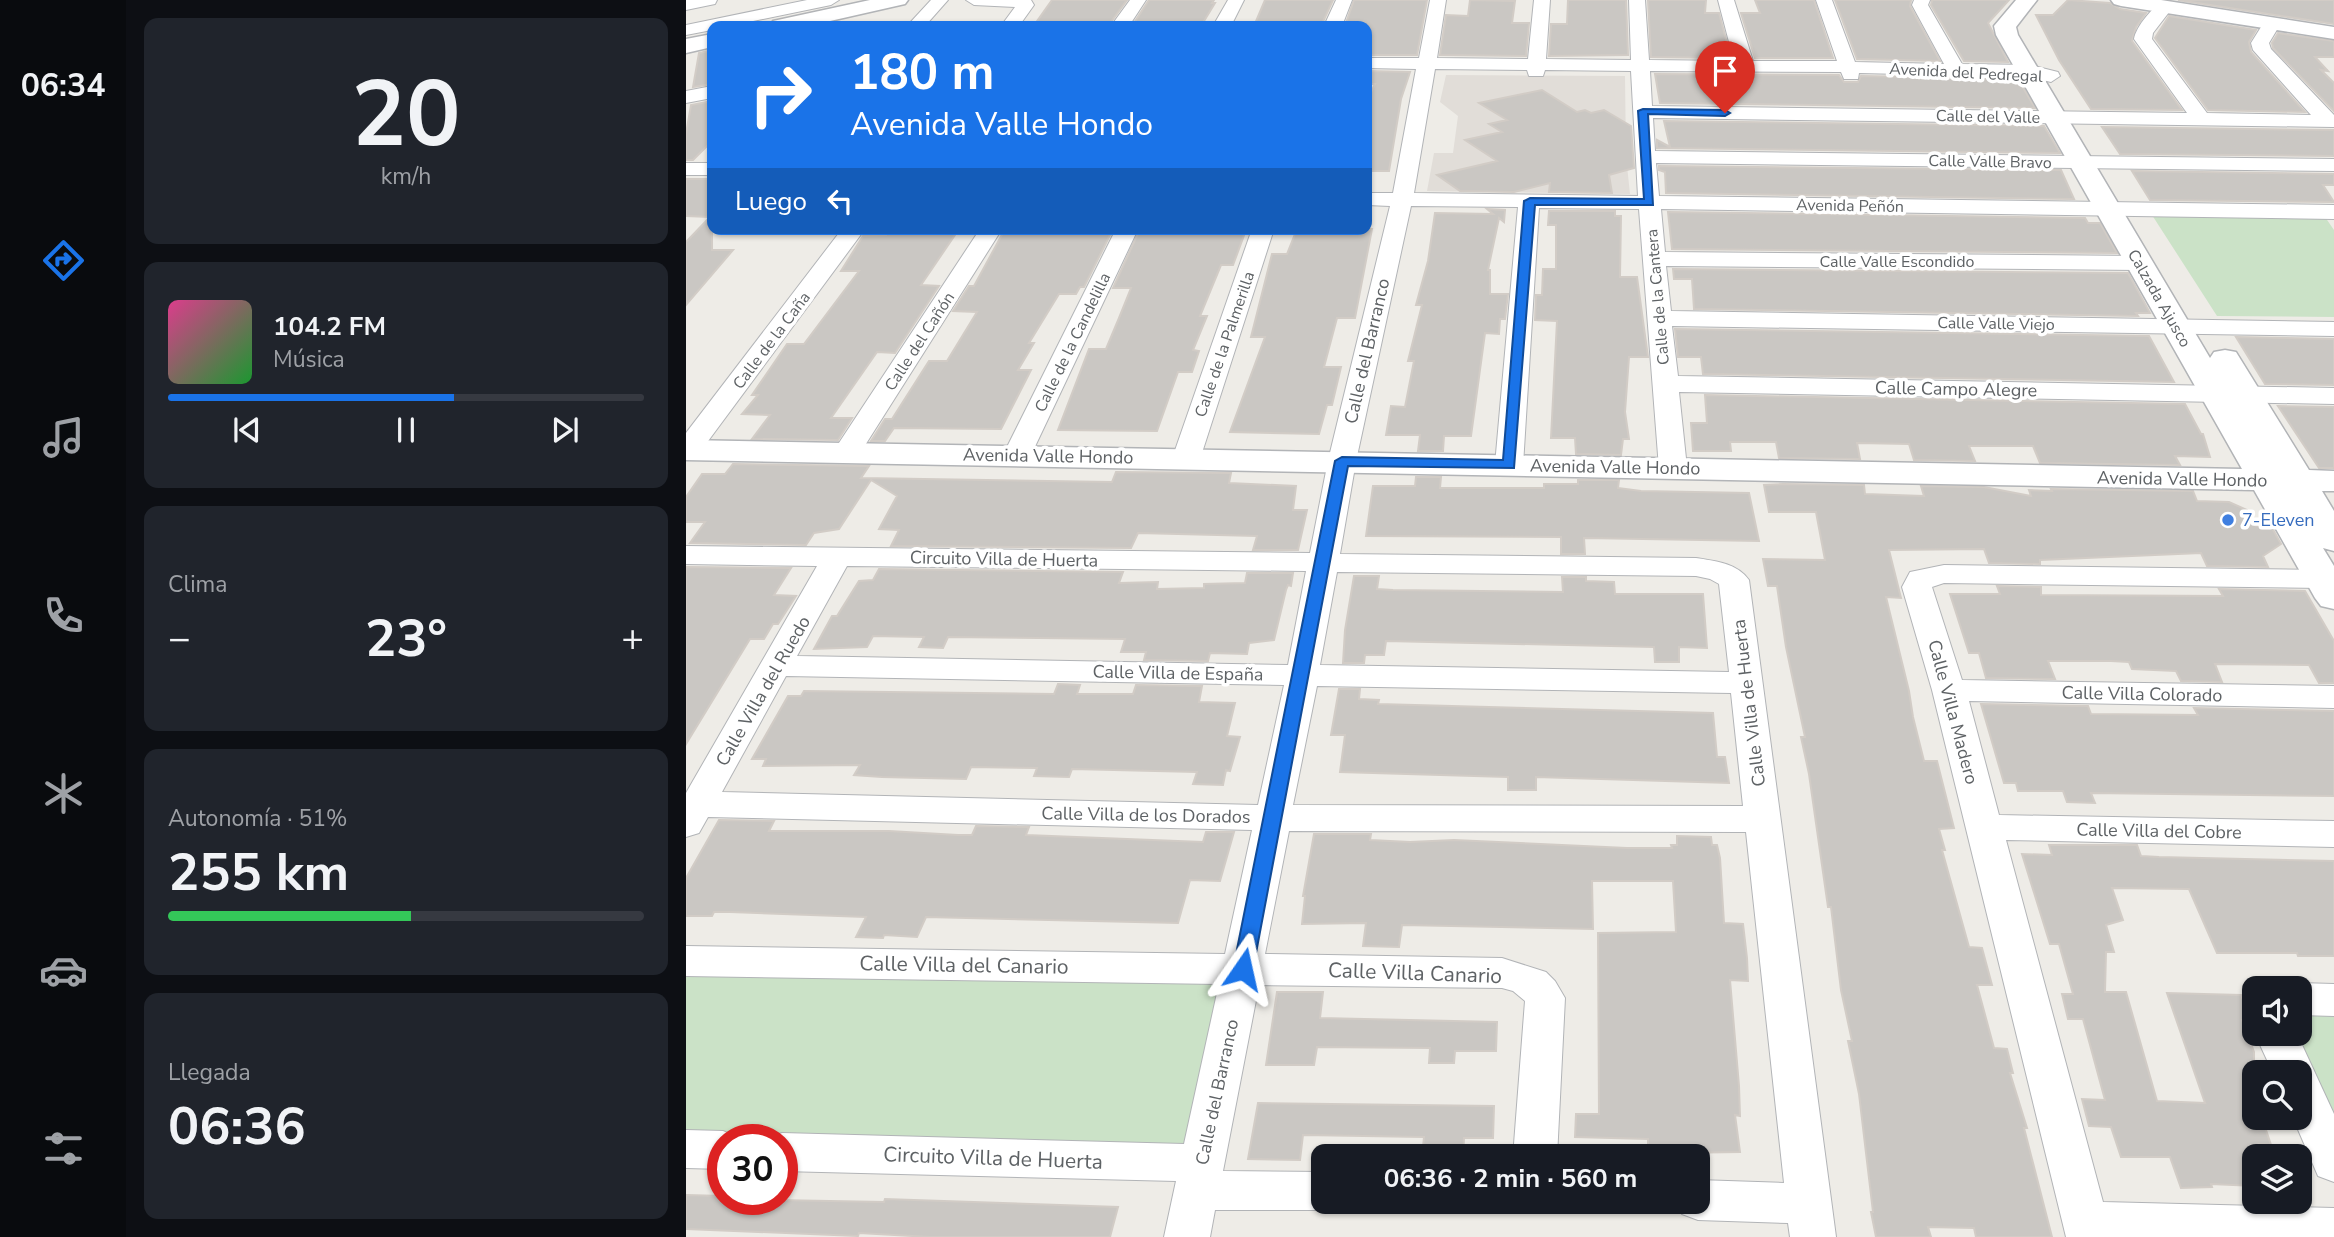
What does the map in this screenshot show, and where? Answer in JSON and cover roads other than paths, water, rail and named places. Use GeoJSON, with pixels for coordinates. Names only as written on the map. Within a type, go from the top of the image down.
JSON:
{"type":"FeatureCollection","features":[{"type":"Feature","properties":{"kind":"street"},"geometry":{"type":"LineString","coordinates":[[686,5],[709,0]]}},
{"type":"Feature","properties":{"kind":"street"},"geometry":{"type":"LineString","coordinates":[[759,0],[783,12],[898,0]]}},
{"type":"Feature","properties":{"kind":"street"},"geometry":{"type":"LineString","coordinates":[[734,21],[831,0]]}},
{"type":"Feature","properties":{"kind":"street"},"geometry":{"type":"LineString","coordinates":[[921,21],[940,0]]}},
{"type":"Feature","properties":{"kind":"street"},"geometry":{"type":"LineString","coordinates":[[974,0],[1025,3],[1014,21]]}},
{"type":"Feature","properties":{"kind":"street"},"geometry":{"type":"LineString","coordinates":[[1123,21],[1138,0]]}},
{"type":"Feature","properties":{"kind":"street"},"geometry":{"type":"LineString","coordinates":[[1225,21],[1236,0]]}},
{"type":"Feature","properties":{"kind":"street"},"geometry":{"type":"LineString","coordinates":[[1336,21],[1344,0]]}},
{"type":"Feature","properties":{"kind":"street","name":"Calle del Barranco"},"geometry":{"type":"LineString","coordinates":[[1187,1237],[1302,676],[1342,461],[1402,200],[1438,0]]}},
{"type":"Feature","properties":{"kind":"street"},"geometry":{"type":"LineString","coordinates":[[1537,68],[1542,0]]}},
{"type":"Feature","properties":{"kind":"street","name":"Calle de la Cantera"},"geometry":{"type":"LineString","coordinates":[[1637,0],[1645,157],[1673,468]]}},
{"type":"Feature","properties":{"kind":"street"},"geometry":{"type":"LineString","coordinates":[[1727,0],[1745,66]]}},
{"type":"Feature","properties":{"kind":"street"},"geometry":{"type":"LineString","coordinates":[[1824,0],[1849,71]]}},
{"type":"Feature","properties":{"kind":"street"},"geometry":{"type":"LineString","coordinates":[[1922,0],[1920,5],[1930,27],[1956,69]]}},
{"type":"Feature","properties":{"kind":"street","name":"Calzada Ajusco"},"geometry":{"type":"LineString","coordinates":[[2027,0],[2005,26],[2007,35],[2066,117],[2120,209],[2205,327],[2232,395]]}},
{"type":"Feature","properties":{"kind":"street","name":"Calzada Ajusco"},"geometry":{"type":"LineString","coordinates":[[2038,75],[2025,28],[2049,0]]}},
{"type":"Feature","properties":{"kind":"street"},"geometry":{"type":"LineString","coordinates":[[2121,0],[2334,33]]}},
{"type":"Feature","properties":{"kind":"street"},"geometry":{"type":"LineString","coordinates":[[2195,0],[2334,21]]}},
{"type":"Feature","properties":{"kind":"street"},"geometry":{"type":"LineString","coordinates":[[2165,7],[2144,32],[2143,39],[2201,119]]}},
{"type":"Feature","properties":{"kind":"street"},"geometry":{"type":"LineString","coordinates":[[2272,23],[2260,43],[2262,50],[2330,121]]}},
{"type":"Feature","properties":{"kind":"street"},"geometry":{"type":"LineString","coordinates":[[686,30],[707,26]]}},
{"type":"Feature","properties":{"kind":"street"},"geometry":{"type":"LineString","coordinates":[[686,46],[707,42]]}},
{"type":"Feature","properties":{"kind":"street","name":"Avenida del Pedregal"},"geometry":{"type":"LineString","coordinates":[[1372,63],[1427,67],[2038,75]]}},
{"type":"Feature","properties":{"kind":"street","name":"Avenida del Pedregal"},"geometry":{"type":"LineString","coordinates":[[1640,69],[1745,66],[1849,71],[1956,69],[2038,75]]}},
{"type":"Feature","properties":{"kind":"street","name":"Avenida del Pedregal"},"geometry":{"type":"LineString","coordinates":[[1372,70],[1427,67]]}},
{"type":"Feature","properties":{"kind":"street"},"geometry":{"type":"LineString","coordinates":[[686,97],[707,93]]}},
{"type":"Feature","properties":{"kind":"street","name":"Calle del Valle"},"geometry":{"type":"LineString","coordinates":[[1643,111],[2330,121]]}},
{"type":"Feature","properties":{"kind":"street","name":"Calle Valle Bravo"},"geometry":{"type":"LineString","coordinates":[[1645,157],[2334,165]]}},
{"type":"Feature","properties":{"kind":"street"},"geometry":{"type":"LineString","coordinates":[[686,169],[707,169]]}},
{"type":"Feature","properties":{"kind":"street","name":"Avenida Peñón"},"geometry":{"type":"LineString","coordinates":[[1372,199],[2120,209],[2332,215]]}},
{"type":"Feature","properties":{"kind":"street"},"geometry":{"type":"LineString","coordinates":[[1509,465],[1530,201]]}},
{"type":"Feature","properties":{"kind":"street","name":"Calzada Ajusco"},"geometry":{"type":"LineString","coordinates":[[2120,209],[2139,263],[2176,326],[2232,395],[2283,481],[2328,588]]}},
{"type":"Feature","properties":{"kind":"street","name":"Calle de la Caña"},"geometry":{"type":"LineString","coordinates":[[686,450],[849,235]]}},
{"type":"Feature","properties":{"kind":"street","name":"Calle del Cañón"},"geometry":{"type":"LineString","coordinates":[[847,453],[987,235]]}},
{"type":"Feature","properties":{"kind":"street","name":"Calle de la Candelilla"},"geometry":{"type":"LineString","coordinates":[[1017,455],[1124,235]]}},
{"type":"Feature","properties":{"kind":"street","name":"Calle de la Palmerilla"},"geometry":{"type":"LineString","coordinates":[[1186,459],[1261,235]]}},
{"type":"Feature","properties":{"kind":"street","name":"Calle Valle Escondido"},"geometry":{"type":"LineString","coordinates":[[1654,259],[2139,263]]}},
{"type":"Feature","properties":{"kind":"street","name":"Calle Valle Viejo"},"geometry":{"type":"LineString","coordinates":[[1659,318],[2334,329]]}},
{"type":"Feature","properties":{"kind":"street","name":"Calle Campo Alegre"},"geometry":{"type":"LineString","coordinates":[[1665,384],[2334,396]]}},
{"type":"Feature","properties":{"kind":"street","name":"Avenida Valle Hondo"},"geometry":{"type":"LineString","coordinates":[[686,450],[2334,481]]}},
{"type":"Feature","properties":{"kind":"street","name":"Calzada Ajusco"},"geometry":{"type":"LineString","coordinates":[[2283,481],[2334,540]]}},
{"type":"Feature","properties":{"kind":"street","name":"Circuito Villa de Huerta"},"geometry":{"type":"LineString","coordinates":[[686,555],[1322,563]]}},
{"type":"Feature","properties":{"kind":"street","name":"Calle Villa del Ruedo"},"geometry":{"type":"LineString","coordinates":[[692,814],[838,556]]}},
{"type":"Feature","properties":{"kind":"street","name":"Calle Villa de Huerta"},"geometry":{"type":"LineString","coordinates":[[1322,563],[1696,567],[1719,571],[1734,580],[1811,1221]]}},
{"type":"Feature","properties":{"kind":"street","name":"Calle Villa Madero"},"geometry":{"type":"LineString","coordinates":[[2087,1230],[1949,690],[1917,587],[1922,578],[1930,575],[2328,588]]}},
{"type":"Feature","properties":{"kind":"street","name":"Calle Villa de España"},"geometry":{"type":"LineString","coordinates":[[778,666],[1747,683]]}},
{"type":"Feature","properties":{"kind":"street","name":"Calle Villa Colorado"},"geometry":{"type":"LineString","coordinates":[[1949,690],[2334,697]]}},
{"type":"Feature","properties":{"kind":"street","name":"Calle Villa de los Dorados"},"geometry":{"type":"LineString","coordinates":[[692,814],[1763,820]]}},
{"type":"Feature","properties":{"kind":"street","name":"Calle Villa del Cobre"},"geometry":{"type":"LineString","coordinates":[[1984,827],[2334,834]]}},
{"type":"Feature","properties":{"kind":"street","name":"Calle Villa del Canario"},"geometry":{"type":"LineString","coordinates":[[686,961],[1243,969]]}},
{"type":"Feature","properties":{"kind":"street","name":"Calle Villa Canario"},"geometry":{"type":"LineString","coordinates":[[1243,969],[1502,973],[1524,978],[1538,986],[1545,998],[1536,1144]]}},
{"type":"Feature","properties":{"kind":"street"},"geometry":{"type":"LineString","coordinates":[[2312,999],[2334,1000]]}},
{"type":"Feature","properties":{"kind":"street"},"geometry":{"type":"LineString","coordinates":[[2312,1113],[2334,1163]]}},
{"type":"Feature","properties":{"kind":"street"},"geometry":{"type":"LineString","coordinates":[[686,1149],[707,1150]]}},
{"type":"Feature","properties":{"kind":"street","name":"Circuito Villa de Huerta"},"geometry":{"type":"LineString","coordinates":[[798,1153],[1200,1177],[1311,1190]]}},
{"type":"Feature","properties":{"kind":"street"},"geometry":{"type":"LineString","coordinates":[[1710,1202],[1811,1221]]}},
{"type":"Feature","properties":{"kind":"street"},"geometry":{"type":"LineString","coordinates":[[2087,1230],[2334,1227]]}},
{"type":"Feature","properties":{"kind":"place","name":"7-Eleven"},"geometry":{"type":"Point","coordinates":[2228,520]}}]}
